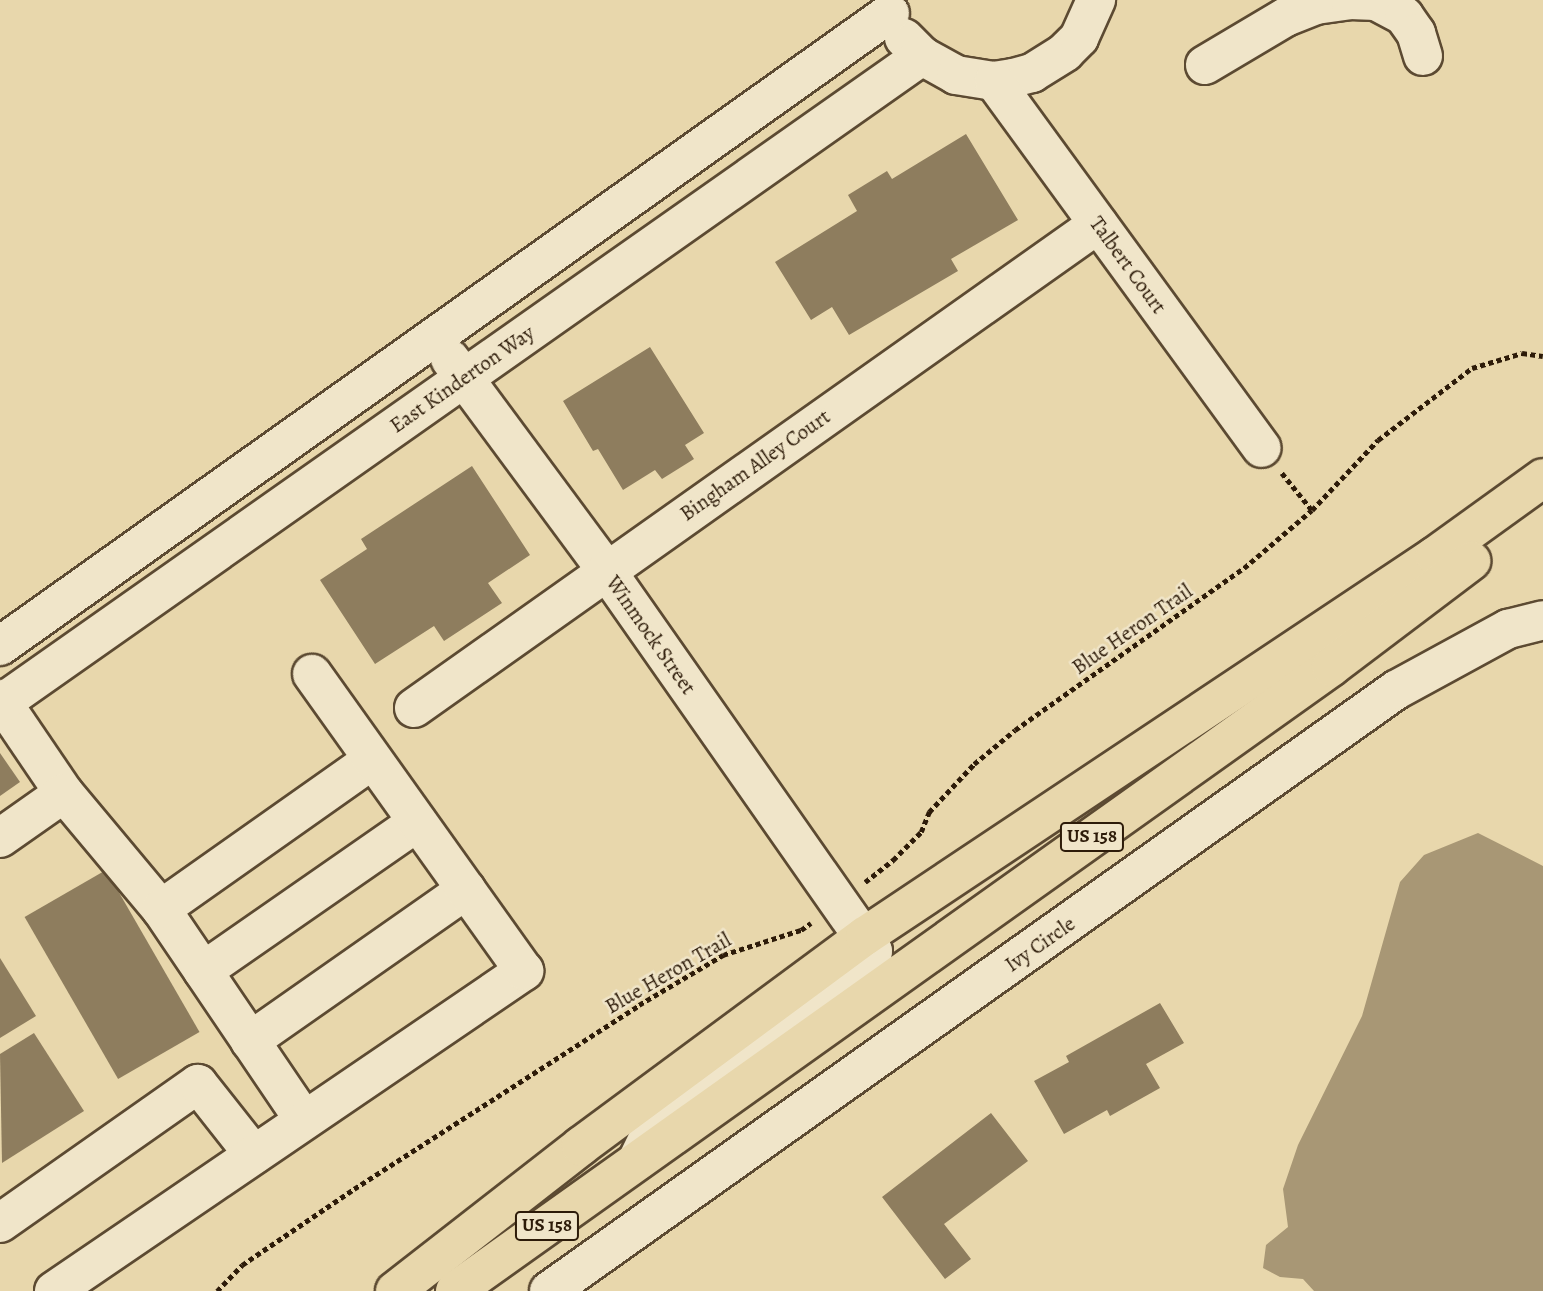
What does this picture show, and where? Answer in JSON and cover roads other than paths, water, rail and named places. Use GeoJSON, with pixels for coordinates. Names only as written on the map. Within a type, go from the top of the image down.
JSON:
{"type":"FeatureCollection","features":[{"type":"Feature","properties":{"kind":"main road","name":"US 158"},"geometry":{"type":"LineString","coordinates":[[395,1291],[581,1146],[865,936],[1424,564],[1543,478]]}},
{"type":"Feature","properties":{"kind":"main road","name":"US 158"},"geometry":{"type":"LineString","coordinates":[[455,1291],[1331,667],[1543,508]]}},
{"type":"Feature","properties":{"kind":"street"},"geometry":{"type":"LineString","coordinates":[[0,646],[433,338],[888,7],[903,37],[922,56],[956,75],[994,81],[1032,73],[1065,52],[1079,38],[1096,0]]}},
{"type":"Feature","properties":{"kind":"street"},"geometry":{"type":"LineString","coordinates":[[1205,65],[1286,17],[1316,5],[1350,0],[1376,1],[1404,16],[1416,33],[1423,56]]}},
{"type":"Feature","properties":{"kind":"street","name":"East Kinderton Way"},"geometry":{"type":"LineString","coordinates":[[1,701],[922,56]]}},
{"type":"Feature","properties":{"kind":"street","name":"Talbert Court"},"geometry":{"type":"LineString","coordinates":[[994,81],[1262,448]]}},
{"type":"Feature","properties":{"kind":"street","name":"Bingham Alley Court"},"geometry":{"type":"LineString","coordinates":[[414,708],[1098,224]]}},
{"type":"Feature","properties":{"kind":"street","name":"Winmock Street"},"geometry":{"type":"LineString","coordinates":[[433,338],[606,570],[865,936]]}},
{"type":"Feature","properties":{"kind":"street","name":"Ivy Circle"},"geometry":{"type":"LineString","coordinates":[[549,1291],[1396,690],[1508,629],[1543,620]]}},
{"type":"Feature","properties":{"kind":"street"},"geometry":{"type":"LineString","coordinates":[[54,1291],[524,971],[312,674]]}},
{"type":"Feature","properties":{"kind":"street"},"geometry":{"type":"LineString","coordinates":[[1,701],[64,793],[161,909],[304,1120]]}},
{"type":"Feature","properties":{"kind":"street"},"geometry":{"type":"LineString","coordinates":[[161,909],[372,760]]}},
{"type":"Feature","properties":{"kind":"street"},"geometry":{"type":"LineString","coordinates":[[0,838],[64,793]]}},
{"type":"Feature","properties":{"kind":"street"},"geometry":{"type":"LineString","coordinates":[[203,971],[417,821]]}},
{"type":"Feature","properties":{"kind":"street"},"geometry":{"type":"LineString","coordinates":[[250,1041],[466,890]]}},
{"type":"Feature","properties":{"kind":"street"},"geometry":{"type":"LineString","coordinates":[[638,1161],[650,1133],[665,1116],[872,957],[865,936]]}},
{"type":"Feature","properties":{"kind":"street"},"geometry":{"type":"LineString","coordinates":[[0,1223],[198,1084],[254,1155]]}}]}
